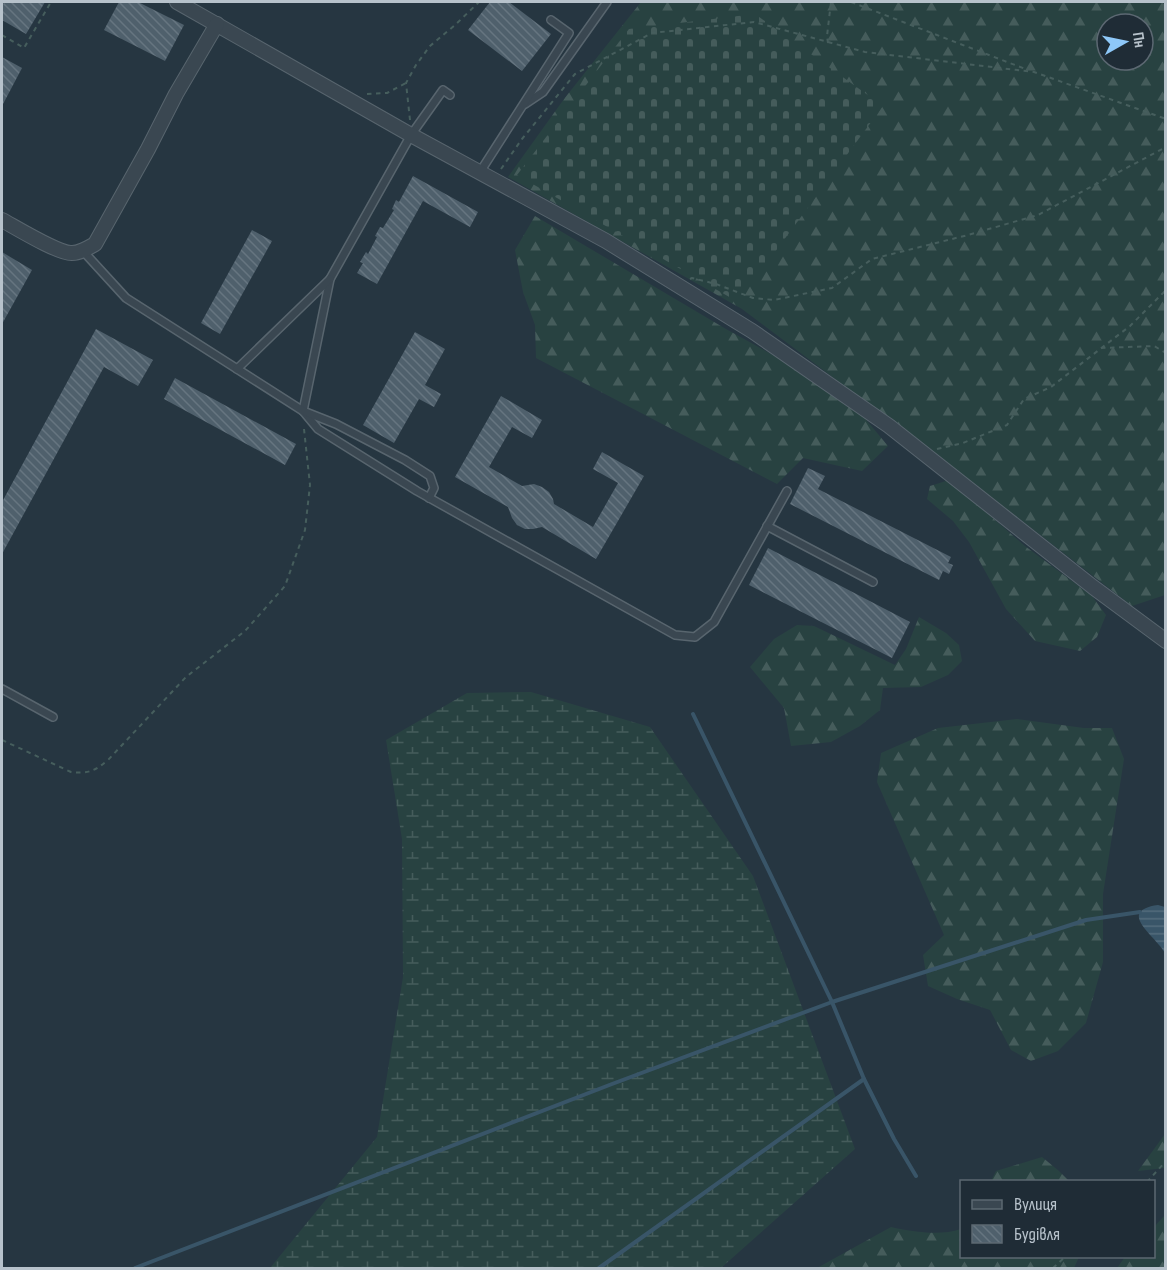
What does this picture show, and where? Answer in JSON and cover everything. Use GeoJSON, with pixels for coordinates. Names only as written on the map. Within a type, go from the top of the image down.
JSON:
{"type":"FeatureCollection","features":[{"type":"Feature","properties":{"kind":"street"},"geometry":{"type":"LineString","coordinates":[[177,2],[411,135],[606,241],[752,331],[889,426],[1093,587],[1166,641]]}},
{"type":"Feature","properties":{"kind":"street"},"geometry":{"type":"LineString","coordinates":[[2,220],[52,247],[71,254],[95,244],[176,94],[217,24]]}},
{"type":"Feature","properties":{"kind":"lane"},"geometry":{"type":"LineString","coordinates":[[523,105],[543,93],[607,2]]}},
{"type":"Feature","properties":{"kind":"lane"},"geometry":{"type":"LineString","coordinates":[[480,172],[568,33],[551,20]]}},
{"type":"Feature","properties":{"kind":"lane"},"geometry":{"type":"LineString","coordinates":[[237,369],[330,279],[411,135],[443,90],[450,95]]}},
{"type":"Feature","properties":{"kind":"lane"},"geometry":{"type":"LineString","coordinates":[[82,251],[126,298],[303,411],[336,423],[430,476],[434,488],[429,498]]}},
{"type":"Feature","properties":{"kind":"lane"},"geometry":{"type":"LineString","coordinates":[[303,411],[330,279]]}},
{"type":"Feature","properties":{"kind":"lane"},"geometry":{"type":"LineString","coordinates":[[303,411],[318,429],[429,498],[675,635],[695,637],[714,622],[787,491]]}},
{"type":"Feature","properties":{"kind":"lane"},"geometry":{"type":"LineString","coordinates":[[767,526],[873,582]]}},
{"type":"Feature","properties":{"kind":"lane"},"geometry":{"type":"LineString","coordinates":[[2,689],[53,717]]}},
{"type":"Feature","properties":{"kind":"path"},"geometry":{"type":"LineString","coordinates":[[2,35],[24,48],[51,2]]}},
{"type":"Feature","properties":{"kind":"path"},"geometry":{"type":"LineString","coordinates":[[344,97],[387,93],[406,83],[430,46],[478,2]]}},
{"type":"Feature","properties":{"kind":"path"},"geometry":{"type":"LineString","coordinates":[[828,42],[831,2]]}},
{"type":"Feature","properties":{"kind":"path"},"geometry":{"type":"LineString","coordinates":[[850,2],[1034,72],[1166,118]]}},
{"type":"Feature","properties":{"kind":"path"},"geometry":{"type":"LineString","coordinates":[[493,180],[522,139],[574,74],[652,33],[754,22],[865,52],[1034,72]]}},
{"type":"Feature","properties":{"kind":"path"},"geometry":{"type":"LineString","coordinates":[[406,83],[411,135]]}},
{"type":"Feature","properties":{"kind":"path"},"geometry":{"type":"LineString","coordinates":[[676,285],[692,278],[753,298],[774,300],[832,288],[872,259],[1038,215],[1166,147]]}},
{"type":"Feature","properties":{"kind":"path"},"geometry":{"type":"LineString","coordinates":[[922,452],[963,443],[1007,425],[1024,399],[1051,387],[1130,326],[1166,290]]}},
{"type":"Feature","properties":{"kind":"path"},"geometry":{"type":"LineString","coordinates":[[1101,348],[1132,345],[1154,346],[1166,353]]}},
{"type":"Feature","properties":{"kind":"path"},"geometry":{"type":"LineString","coordinates":[[2,740],[71,772],[83,773],[96,769],[108,760],[186,677],[245,631],[285,586],[305,530],[310,485],[303,411]]}},
{"type":"Feature","properties":{"kind":"path"},"geometry":{"type":"LineString","coordinates":[[1149,1180],[1166,1161]]}},
{"type":"Feature","properties":{"kind":"path"},"geometry":{"type":"LineString","coordinates":[[1053,1269],[1065,1258]]}},
{"type":"Feature","properties":{"kind":"green space"},"geometry":{"type":"Polygon","coordinates":[[[641,2],[1160,2],[1165,4],[1165,595],[1132,606],[742,309],[508,177],[564,99],[641,2]]]}},
{"type":"Feature","properties":{"kind":"green space"},"geometry":{"type":"Polygon","coordinates":[[[755,14],[883,106],[738,302],[517,175],[629,29],[755,14]]]}},
{"type":"Feature","properties":{"kind":"green space"},"geometry":{"type":"Polygon","coordinates":[[[535,216],[798,369],[858,410],[888,446],[862,471],[803,458],[777,484],[536,358],[535,325],[523,292],[515,250],[535,216]]]}},
{"type":"Feature","properties":{"kind":"green space"},"geometry":{"type":"Polygon","coordinates":[[[949,480],[1025,546],[1092,596],[1106,615],[1097,637],[1080,651],[1035,641],[1006,609],[969,542],[953,521],[927,499],[930,486],[949,480]]]}},
{"type":"Feature","properties":{"kind":"green space"},"geometry":{"type":"Polygon","coordinates":[[[919,617],[946,633],[959,645],[962,661],[948,675],[921,687],[883,688],[880,710],[860,726],[831,742],[791,746],[784,708],[750,667],[774,639],[797,625],[814,626],[895,665],[906,649],[919,617]]]}},
{"type":"Feature","properties":{"kind":"green space"},"geometry":{"type":"Polygon","coordinates":[[[531,692],[650,727],[753,876],[855,1149],[721,1268],[270,1268],[377,1137],[403,977],[402,839],[386,740],[467,693],[531,692]]]}},
{"type":"Feature","properties":{"kind":"green space"},"geometry":{"type":"Polygon","coordinates":[[[1017,719],[1084,728],[1112,728],[1124,759],[1103,894],[1103,962],[1086,1023],[1058,1051],[1031,1061],[1011,1050],[990,1010],[928,986],[923,955],[944,935],[877,782],[881,753],[938,728],[1017,719]]]}},
{"type":"Feature","properties":{"kind":"green space"},"geometry":{"type":"Polygon","coordinates":[[[1165,1134],[1165,1168],[1138,1171],[1165,1134]]]}},
{"type":"Feature","properties":{"kind":"green space"},"geometry":{"type":"Polygon","coordinates":[[[1042,1157],[1068,1180],[992,1180],[996,1171],[1042,1157]]]}},
{"type":"Feature","properties":{"kind":"green space"},"geometry":{"type":"Polygon","coordinates":[[[1165,1215],[1165,1268],[1117,1268],[1124,1258],[1155,1258],[1155,1226],[1165,1215]]]}},
{"type":"Feature","properties":{"kind":"green space"},"geometry":{"type":"Polygon","coordinates":[[[891,1227],[936,1233],[960,1229],[960,1258],[1079,1258],[1074,1268],[817,1268],[891,1227]]]}},
{"type":"Feature","properties":{"kind":"water"},"geometry":{"type":"Polygon","coordinates":[[[1158,905],[1165,907],[1165,953],[1139,919],[1140,913],[1146,908],[1158,905]]]}},
{"type":"Feature","properties":{"kind":"building"},"geometry":{"type":"Polygon","coordinates":[[[4,2],[45,2],[26,34],[2,20],[4,2]]]}},
{"type":"Feature","properties":{"kind":"building"},"geometry":{"type":"Polygon","coordinates":[[[119,2],[138,2],[184,25],[165,61],[104,30],[119,2]]]}},
{"type":"Feature","properties":{"kind":"building"},"geometry":{"type":"Polygon","coordinates":[[[490,2],[509,2],[551,34],[522,71],[468,30],[490,2]]]}},
{"type":"Feature","properties":{"kind":"building"},"geometry":{"type":"Polygon","coordinates":[[[2,57],[22,68],[2,106],[2,57]]]}},
{"type":"Feature","properties":{"kind":"building"},"geometry":{"type":"Polygon","coordinates":[[[413,176],[478,212],[470,227],[423,201],[377,284],[357,273],[363,263],[360,262],[366,252],[368,254],[380,227],[383,228],[394,210],[392,209],[396,200],[399,202],[413,176]]]}},
{"type":"Feature","properties":{"kind":"building"},"geometry":{"type":"Polygon","coordinates":[[[252,230],[272,241],[220,334],[201,323],[252,230]]]}},
{"type":"Feature","properties":{"kind":"building"},"geometry":{"type":"Polygon","coordinates":[[[2,252],[32,270],[2,324],[2,252]]]}},
{"type":"Feature","properties":{"kind":"building"},"geometry":{"type":"Polygon","coordinates":[[[96,329],[153,360],[138,386],[104,367],[2,554],[2,502],[96,329]]]}},
{"type":"Feature","properties":{"kind":"building"},"geometry":{"type":"Polygon","coordinates":[[[415,332],[445,349],[425,385],[441,394],[434,407],[419,399],[394,443],[363,425],[415,332]]]}},
{"type":"Feature","properties":{"kind":"building"},"geometry":{"type":"Polygon","coordinates":[[[175,378],[296,444],[285,465],[164,399],[175,378]]]}},
{"type":"Feature","properties":{"kind":"building"},"geometry":{"type":"Polygon","coordinates":[[[501,396],[542,420],[532,438],[512,427],[489,467],[522,486],[534,484],[542,487],[549,492],[554,504],[593,527],[618,483],[593,469],[602,452],[644,476],[596,559],[542,527],[525,529],[517,525],[508,507],[455,477],[501,396]]]}},
{"type":"Feature","properties":{"kind":"building"},"geometry":{"type":"Polygon","coordinates":[[[808,468],[825,476],[818,489],[951,557],[948,563],[953,565],[949,574],[943,571],[939,580],[790,504],[808,468]]]}},
{"type":"Feature","properties":{"kind":"building"},"geometry":{"type":"Polygon","coordinates":[[[768,548],[910,622],[892,658],[749,585],[768,548]]]}},
{"type":"Feature","properties":{"kind":"waterway"},"geometry":{"type":"LineString","coordinates":[[693,714],[832,1002],[864,1079],[894,1139],[916,1176]]}},
{"type":"Feature","properties":{"kind":"waterway"},"geometry":{"type":"LineString","coordinates":[[135,1268],[612,1084],[832,1002],[1086,920],[1140,912]]}},
{"type":"Feature","properties":{"kind":"waterway"},"geometry":{"type":"LineString","coordinates":[[599,1268],[864,1079]]}}]}
